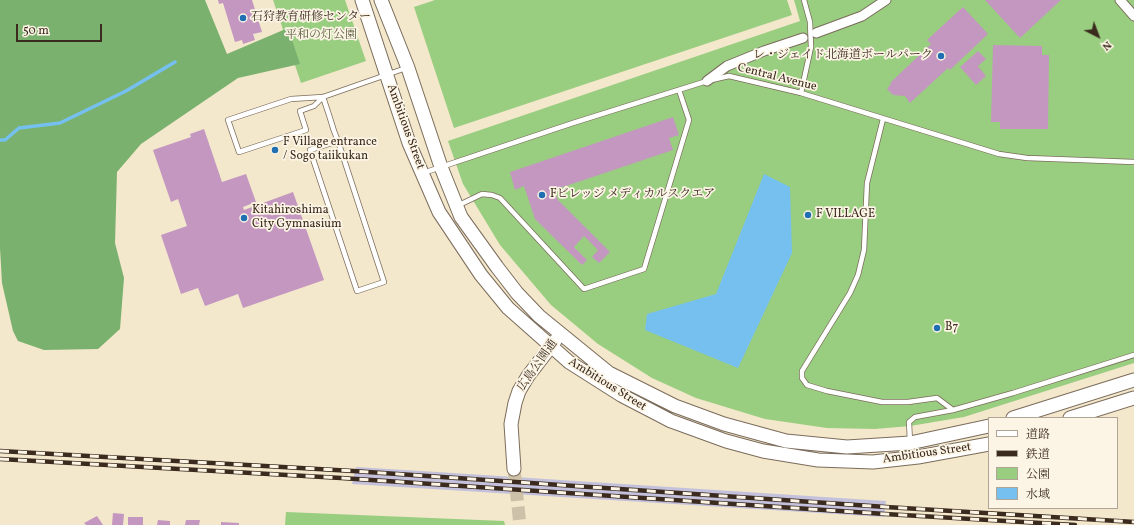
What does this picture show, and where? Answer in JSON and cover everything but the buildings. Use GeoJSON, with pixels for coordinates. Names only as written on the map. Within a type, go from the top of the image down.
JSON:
{"type":"FeatureCollection","features":[{"type":"Feature","properties":{"kind":"street","name":"Ambitious Street"},"geometry":{"type":"LineString","coordinates":[[362,0],[409,143],[439,212],[481,275],[508,308],[550,348],[589,376],[648,411],[705,434],[763,451],[818,460],[873,462],[918,458],[988,444]]}},
{"type":"Feature","properties":{"kind":"street","name":"Ambitious Street"},"geometry":{"type":"LineString","coordinates":[[381,0],[408,68],[441,167],[456,206],[475,237],[517,293],[560,335],[609,373],[676,406],[724,424],[786,440],[818,445],[847,447],[910,443],[988,426]]}},
{"type":"Feature","properties":{"kind":"street"},"geometry":{"type":"LineString","coordinates":[[816,33],[862,16],[886,0]]}},
{"type":"Feature","properties":{"kind":"street"},"geometry":{"type":"LineString","coordinates":[[1120,0],[1134,16]]}},
{"type":"Feature","properties":{"kind":"street"},"geometry":{"type":"LineString","coordinates":[[707,81],[727,66],[764,51],[803,38]]}},
{"type":"Feature","properties":{"kind":"street","name":"広島公園通"},"geometry":{"type":"LineString","coordinates":[[514,469],[511,424],[519,391],[528,376],[560,335]]}},
{"type":"Feature","properties":{"kind":"street"},"geometry":{"type":"LineString","coordinates":[[1016,417],[1134,380]]}},
{"type":"Feature","properties":{"kind":"street"},"geometry":{"type":"LineString","coordinates":[[1073,417],[1134,398]]}},
{"type":"Feature","properties":{"kind":"lane"},"geometry":{"type":"LineString","coordinates":[[802,93],[811,47],[810,22],[804,0]]}},
{"type":"Feature","properties":{"kind":"lane"},"geometry":{"type":"LineString","coordinates":[[323,97],[314,106],[300,111],[306,130],[239,152],[228,120],[291,99],[323,97],[386,74],[408,68]]}},
{"type":"Feature","properties":{"kind":"lane","name":"Central Avenue"},"geometry":{"type":"LineString","coordinates":[[422,174],[707,81],[729,76],[802,93],[883,119],[1007,155],[1027,158],[1134,162]]}},
{"type":"Feature","properties":{"kind":"lane"},"geometry":{"type":"LineString","coordinates":[[456,206],[482,194],[500,198],[584,289],[644,269],[689,120],[679,90]]}},
{"type":"Feature","properties":{"kind":"lane"},"geometry":{"type":"LineString","coordinates":[[323,97],[338,141],[384,282],[357,291],[310,150],[338,141]]}},
{"type":"Feature","properties":{"kind":"lane"},"geometry":{"type":"LineString","coordinates":[[883,119],[867,183],[864,250],[858,275],[850,293],[802,371],[802,378],[807,384],[827,391],[882,402],[908,402],[937,398],[953,410]]}},
{"type":"Feature","properties":{"kind":"lane"},"geometry":{"type":"LineString","coordinates":[[910,443],[909,422],[915,417],[953,410],[1134,355]]}},
{"type":"Feature","properties":{"kind":"shaded area"},"geometry":{"type":"Polygon","coordinates":[[[356,467],[886,501],[884,517],[352,484],[356,467]]]}},
{"type":"Feature","properties":{"kind":"green space"},"geometry":{"type":"Polygon","coordinates":[[[0,0],[205,0],[227,54],[288,28],[300,64],[238,78],[141,144],[117,172],[115,243],[124,278],[120,329],[98,349],[44,350],[18,341],[13,331],[2,283],[0,248],[0,0]]]}},
{"type":"Feature","properties":{"kind":"green space","name":"平和の灯公園"},"geometry":{"type":"Polygon","coordinates":[[[273,0],[345,0],[366,61],[301,83],[273,0]]]}},
{"type":"Feature","properties":{"kind":"green space"},"geometry":{"type":"Polygon","coordinates":[[[435,0],[787,0],[792,15],[454,128],[414,7],[435,0]]]}},
{"type":"Feature","properties":{"kind":"green space","name":"F VILLAGE"},"geometry":{"type":"Polygon","coordinates":[[[794,0],[1134,0],[1134,363],[964,417],[910,426],[875,429],[827,428],[765,419],[696,398],[652,378],[598,344],[551,305],[500,245],[463,184],[448,141],[800,21],[794,0]]]}},
{"type":"Feature","properties":{"kind":"green space"},"geometry":{"type":"Polygon","coordinates":[[[286,512],[504,521],[505,525],[285,525],[286,512]]]}},
{"type":"Feature","properties":{"kind":"water"},"geometry":{"type":"Polygon","coordinates":[[[764,174],[790,187],[792,253],[738,368],[645,330],[647,314],[716,294],[764,174]]]}},
{"type":"Feature","properties":{"kind":"waterway"},"geometry":{"type":"LineString","coordinates":[[0,140],[5,140],[19,128],[60,123],[126,91],[175,62]]}},
{"type":"Feature","properties":{"kind":"tunnel"},"geometry":{"type":"LineString","coordinates":[[514,469],[520,525]]}},
{"type":"Feature","properties":{"kind":"railway"},"geometry":{"type":"LineString","coordinates":[[0,451],[353,471],[1134,522]]}},
{"type":"Feature","properties":{"kind":"railway"},"geometry":{"type":"LineString","coordinates":[[0,459],[341,478],[1075,525]]}},
{"type":"Feature","properties":{"kind":"place","name":"石狩教育研修センター"},"geometry":{"type":"Point","coordinates":[243,18]}},
{"type":"Feature","properties":{"kind":"place","name":"レ・ジェイド北海道ボールパーク"},"geometry":{"type":"Point","coordinates":[941,56]}},
{"type":"Feature","properties":{"kind":"place","name":"F Village entrance / Sogo taiikukan"},"geometry":{"type":"Point","coordinates":[275,150]}},
{"type":"Feature","properties":{"kind":"place","name":"Fビレッジ メディカルスクエア"},"geometry":{"type":"Point","coordinates":[542,195]}},
{"type":"Feature","properties":{"kind":"place","name":"F VILLAGE"},"geometry":{"type":"Point","coordinates":[808,215]}},
{"type":"Feature","properties":{"kind":"place","name":"Kitahiroshima City Gymnasium"},"geometry":{"type":"Point","coordinates":[244,218]}},
{"type":"Feature","properties":{"kind":"place","name":"B7"},"geometry":{"type":"Point","coordinates":[937,328]}}]}
